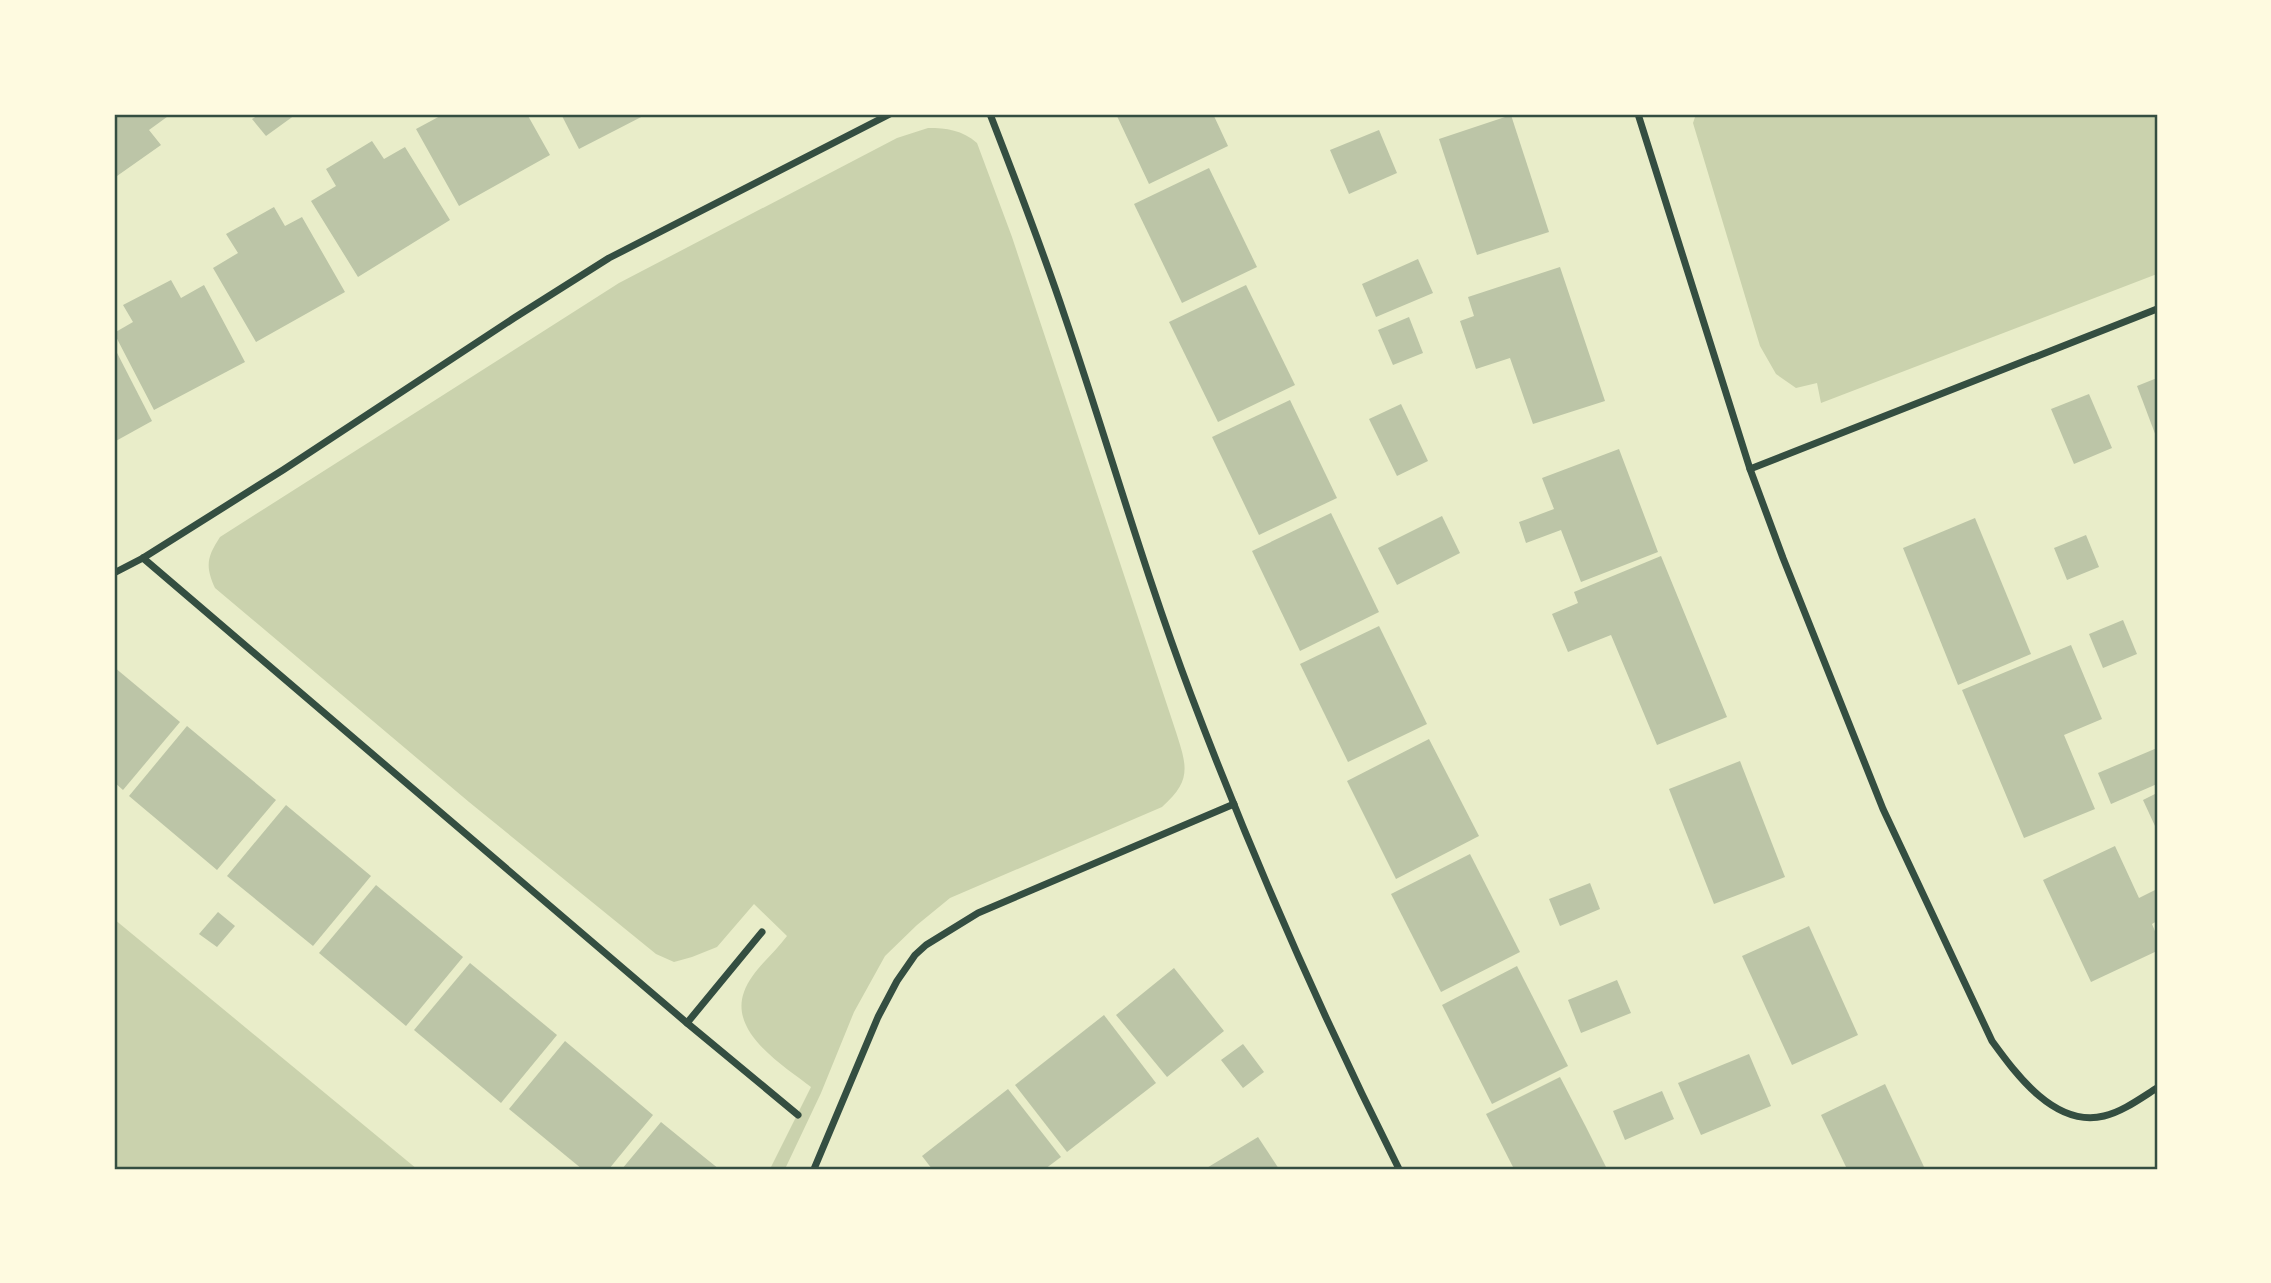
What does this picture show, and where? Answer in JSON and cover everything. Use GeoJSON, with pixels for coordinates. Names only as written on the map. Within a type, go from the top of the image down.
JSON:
{"type":"FeatureCollection","features":[{"type":"Feature","properties":{"kind":"street"},"geometry":{"type":"LineString","coordinates":[[114,573],[143,558],[284,470],[609,258],[890,114]]}},
{"type":"Feature","properties":{"kind":"street"},"geometry":{"type":"LineString","coordinates":[[990,114],[1064,314],[1169,633],[1234,804],[1342,1056],[1399,1169]]}},
{"type":"Feature","properties":{"kind":"street"},"geometry":{"type":"LineString","coordinates":[[1637,114],[1750,469],[1822,660],[1883,809],[1992,1041],[2014,1072],[2036,1093],[2074,1116],[2105,1116],[2157,1088]]}},
{"type":"Feature","properties":{"kind":"street"},"geometry":{"type":"LineString","coordinates":[[1750,469],[2157,309]]}},
{"type":"Feature","properties":{"kind":"street"},"geometry":{"type":"LineString","coordinates":[[143,558],[687,1023],[799,1115]]}},
{"type":"Feature","properties":{"kind":"street"},"geometry":{"type":"LineString","coordinates":[[814,1169],[878,1017],[915,955],[939,936],[978,913],[1234,804]]}},
{"type":"Feature","properties":{"kind":"street"},"geometry":{"type":"LineString","coordinates":[[687,1023],[762,932]]}},
{"type":"Feature","properties":{"kind":"green space"},"geometry":{"type":"Polygon","coordinates":[[[1696,114],[2157,114],[2157,274],[1821,403],[1817,383],[1796,388],[1776,374],[1760,346],[1693,123],[1696,114]]]}},
{"type":"Feature","properties":{"kind":"green space"},"geometry":{"type":"Polygon","coordinates":[[[928,128],[954,131],[977,143],[1012,237],[1176,732],[1183,754],[1183,781],[1172,798],[1162,807],[950,898],[917,925],[885,956],[854,1012],[821,1093],[785,1169],[770,1169],[811,1087],[774,1059],[751,1035],[741,1007],[744,992],[752,976],[787,936],[754,904],[717,947],[674,962],[656,954],[469,802],[215,588],[209,562],[220,537],[619,283],[897,138],[928,128]]]}},
{"type":"Feature","properties":{"kind":"green space"},"geometry":{"type":"Polygon","coordinates":[[[114,919],[417,1169],[114,1169],[114,919]]]}},
{"type":"Feature","properties":{"kind":"building"},"geometry":{"type":"Polygon","coordinates":[[[114,114],[171,114],[149,130],[161,145],[117,176],[114,171],[114,114]]]}},
{"type":"Feature","properties":{"kind":"building"},"geometry":{"type":"Polygon","coordinates":[[[260,114],[295,115],[266,136],[252,119],[260,114]]]}},
{"type":"Feature","properties":{"kind":"building"},"geometry":{"type":"Polygon","coordinates":[[[441,114],[527,114],[550,155],[459,206],[416,129],[441,114]]]}},
{"type":"Feature","properties":{"kind":"building"},"geometry":{"type":"Polygon","coordinates":[[[561,114],[647,114],[579,149],[561,114]]]}},
{"type":"Feature","properties":{"kind":"building"},"geometry":{"type":"Polygon","coordinates":[[[1116,114],[1218,114],[1214,116],[1228,146],[1149,184],[1116,114]]]}},
{"type":"Feature","properties":{"kind":"building"},"geometry":{"type":"Polygon","coordinates":[[[1511,115],[1549,232],[1477,255],[1439,139],[1511,115]]]}},
{"type":"Feature","properties":{"kind":"building"},"geometry":{"type":"Polygon","coordinates":[[[1379,130],[1397,173],[1349,194],[1330,150],[1379,130]]]}},
{"type":"Feature","properties":{"kind":"building"},"geometry":{"type":"Polygon","coordinates":[[[372,141],[384,159],[405,147],[450,220],[358,277],[311,201],[336,186],[326,169],[372,141]]]}},
{"type":"Feature","properties":{"kind":"building"},"geometry":{"type":"Polygon","coordinates":[[[1209,168],[1257,267],[1182,303],[1134,204],[1209,168]]]}},
{"type":"Feature","properties":{"kind":"building"},"geometry":{"type":"Polygon","coordinates":[[[274,207],[285,226],[302,217],[345,292],[256,342],[213,268],[238,253],[226,234],[274,207]]]}},
{"type":"Feature","properties":{"kind":"building"},"geometry":{"type":"Polygon","coordinates":[[[1418,259],[1433,293],[1376,317],[1362,284],[1418,259]]]}},
{"type":"Feature","properties":{"kind":"building"},"geometry":{"type":"Polygon","coordinates":[[[1560,267],[1605,401],[1533,424],[1510,358],[1476,369],[1460,321],[1474,316],[1468,297],[1560,267]]]}},
{"type":"Feature","properties":{"kind":"building"},"geometry":{"type":"Polygon","coordinates":[[[171,280],[181,298],[204,285],[245,362],[154,410],[114,333],[133,322],[123,305],[171,280]]]}},
{"type":"Feature","properties":{"kind":"building"},"geometry":{"type":"Polygon","coordinates":[[[1246,285],[1295,385],[1218,422],[1169,322],[1246,285]]]}},
{"type":"Feature","properties":{"kind":"building"},"geometry":{"type":"Polygon","coordinates":[[[1409,317],[1423,353],[1393,365],[1378,330],[1409,317]]]}},
{"type":"Feature","properties":{"kind":"building"},"geometry":{"type":"Polygon","coordinates":[[[114,347],[152,421],[114,442],[114,347]]]}},
{"type":"Feature","properties":{"kind":"building"},"geometry":{"type":"Polygon","coordinates":[[[2157,378],[2157,439],[2137,386],[2157,378]]]}},
{"type":"Feature","properties":{"kind":"building"},"geometry":{"type":"Polygon","coordinates":[[[2089,394],[2112,448],[2074,464],[2051,409],[2089,394]]]}},
{"type":"Feature","properties":{"kind":"building"},"geometry":{"type":"Polygon","coordinates":[[[1290,400],[1337,498],[1259,535],[1212,437],[1290,400]]]}},
{"type":"Feature","properties":{"kind":"building"},"geometry":{"type":"Polygon","coordinates":[[[1401,404],[1428,461],[1397,476],[1369,419],[1401,404]]]}},
{"type":"Feature","properties":{"kind":"building"},"geometry":{"type":"Polygon","coordinates":[[[1619,449],[1658,552],[1581,582],[1561,530],[1526,543],[1519,522],[1554,509],[1542,478],[1619,449]]]}},
{"type":"Feature","properties":{"kind":"building"},"geometry":{"type":"Polygon","coordinates":[[[1331,513],[1379,612],[1300,651],[1252,551],[1331,513]]]}},
{"type":"Feature","properties":{"kind":"building"},"geometry":{"type":"Polygon","coordinates":[[[1442,516],[1460,553],[1397,585],[1378,548],[1442,516]]]}},
{"type":"Feature","properties":{"kind":"building"},"geometry":{"type":"Polygon","coordinates":[[[1975,518],[2031,654],[1958,685],[1903,548],[1975,518]]]}},
{"type":"Feature","properties":{"kind":"building"},"geometry":{"type":"Polygon","coordinates":[[[2086,535],[2099,567],[2067,580],[2054,548],[2086,535]]]}},
{"type":"Feature","properties":{"kind":"building"},"geometry":{"type":"Polygon","coordinates":[[[1661,556],[1727,717],[1657,745],[1611,635],[1568,652],[1552,614],[1578,603],[1574,592],[1661,556]]]}},
{"type":"Feature","properties":{"kind":"building"},"geometry":{"type":"Polygon","coordinates":[[[2123,620],[2137,654],[2103,668],[2089,634],[2123,620]]]}},
{"type":"Feature","properties":{"kind":"building"},"geometry":{"type":"Polygon","coordinates":[[[1379,626],[1427,724],[1348,762],[1300,664],[1379,626]]]}},
{"type":"Feature","properties":{"kind":"building"},"geometry":{"type":"Polygon","coordinates":[[[2071,645],[2102,719],[2064,735],[2095,809],[2024,838],[1962,690],[2071,645]]]}},
{"type":"Feature","properties":{"kind":"building"},"geometry":{"type":"Polygon","coordinates":[[[114,667],[180,722],[123,790],[114,782],[114,667]]]}},
{"type":"Feature","properties":{"kind":"building"},"geometry":{"type":"Polygon","coordinates":[[[187,726],[276,800],[217,870],[129,796],[187,726]]]}},
{"type":"Feature","properties":{"kind":"building"},"geometry":{"type":"Polygon","coordinates":[[[1429,739],[1479,836],[1396,879],[1347,781],[1429,739]]]}},
{"type":"Feature","properties":{"kind":"building"},"geometry":{"type":"Polygon","coordinates":[[[2157,748],[2157,784],[2111,804],[2098,773],[2157,748]]]}},
{"type":"Feature","properties":{"kind":"building"},"geometry":{"type":"Polygon","coordinates":[[[1740,761],[1785,877],[1714,904],[1669,789],[1740,761]]]}},
{"type":"Feature","properties":{"kind":"building"},"geometry":{"type":"Polygon","coordinates":[[[2157,793],[2157,825],[2155,826],[2143,800],[2157,793]]]}},
{"type":"Feature","properties":{"kind":"building"},"geometry":{"type":"Polygon","coordinates":[[[286,805],[371,876],[313,946],[227,876],[286,805]]]}},
{"type":"Feature","properties":{"kind":"building"},"geometry":{"type":"Polygon","coordinates":[[[2115,846],[2139,898],[2157,889],[2157,921],[2152,924],[2157,936],[2157,951],[2091,982],[2043,880],[2115,846]]]}},
{"type":"Feature","properties":{"kind":"building"},"geometry":{"type":"Polygon","coordinates":[[[1470,854],[1520,952],[1441,992],[1391,894],[1470,854]]]}},
{"type":"Feature","properties":{"kind":"building"},"geometry":{"type":"Polygon","coordinates":[[[1590,883],[1600,909],[1560,926],[1549,899],[1590,883]]]}},
{"type":"Feature","properties":{"kind":"building"},"geometry":{"type":"Polygon","coordinates":[[[376,885],[463,957],[406,1026],[319,953],[376,885]]]}},
{"type":"Feature","properties":{"kind":"building"},"geometry":{"type":"Polygon","coordinates":[[[218,912],[235,926],[217,947],[199,934],[218,912]]]}},
{"type":"Feature","properties":{"kind":"building"},"geometry":{"type":"Polygon","coordinates":[[[1809,926],[1858,1035],[1792,1065],[1742,956],[1809,926]]]}},
{"type":"Feature","properties":{"kind":"building"},"geometry":{"type":"Polygon","coordinates":[[[470,963],[557,1035],[501,1103],[414,1030],[470,963]]]}},
{"type":"Feature","properties":{"kind":"building"},"geometry":{"type":"Polygon","coordinates":[[[1517,966],[1568,1066],[1492,1104],[1442,1005],[1517,966]]]}},
{"type":"Feature","properties":{"kind":"building"},"geometry":{"type":"Polygon","coordinates":[[[1174,968],[1224,1031],[1167,1077],[1116,1015],[1174,968]]]}},
{"type":"Feature","properties":{"kind":"building"},"geometry":{"type":"Polygon","coordinates":[[[1617,980],[1631,1013],[1581,1033],[1568,1000],[1617,980]]]}},
{"type":"Feature","properties":{"kind":"building"},"geometry":{"type":"Polygon","coordinates":[[[1104,1015],[1156,1083],[1067,1152],[1015,1085],[1104,1015]]]}},
{"type":"Feature","properties":{"kind":"building"},"geometry":{"type":"Polygon","coordinates":[[[565,1041],[653,1115],[609,1169],[582,1169],[509,1109],[565,1041]]]}},
{"type":"Feature","properties":{"kind":"building"},"geometry":{"type":"Polygon","coordinates":[[[1243,1044],[1264,1072],[1243,1088],[1221,1060],[1243,1044]]]}},
{"type":"Feature","properties":{"kind":"building"},"geometry":{"type":"Polygon","coordinates":[[[1749,1054],[1771,1106],[1701,1135],[1678,1083],[1749,1054]]]}},
{"type":"Feature","properties":{"kind":"building"},"geometry":{"type":"Polygon","coordinates":[[[1560,1077],[1607,1169],[1514,1169],[1486,1114],[1560,1077]]]}},
{"type":"Feature","properties":{"kind":"building"},"geometry":{"type":"Polygon","coordinates":[[[1885,1084],[1925,1169],[1847,1169],[1821,1115],[1885,1084]]]}},
{"type":"Feature","properties":{"kind":"building"},"geometry":{"type":"Polygon","coordinates":[[[1008,1089],[1061,1157],[1045,1169],[932,1169],[922,1156],[1008,1089]]]}},
{"type":"Feature","properties":{"kind":"building"},"geometry":{"type":"Polygon","coordinates":[[[1662,1091],[1674,1119],[1625,1140],[1613,1111],[1662,1091]]]}},
{"type":"Feature","properties":{"kind":"building"},"geometry":{"type":"Polygon","coordinates":[[[661,1122],[704,1157],[719,1169],[622,1169],[661,1122]]]}},
{"type":"Feature","properties":{"kind":"building"},"geometry":{"type":"Polygon","coordinates":[[[1258,1137],[1279,1169],[1205,1169],[1258,1137]]]}}]}
